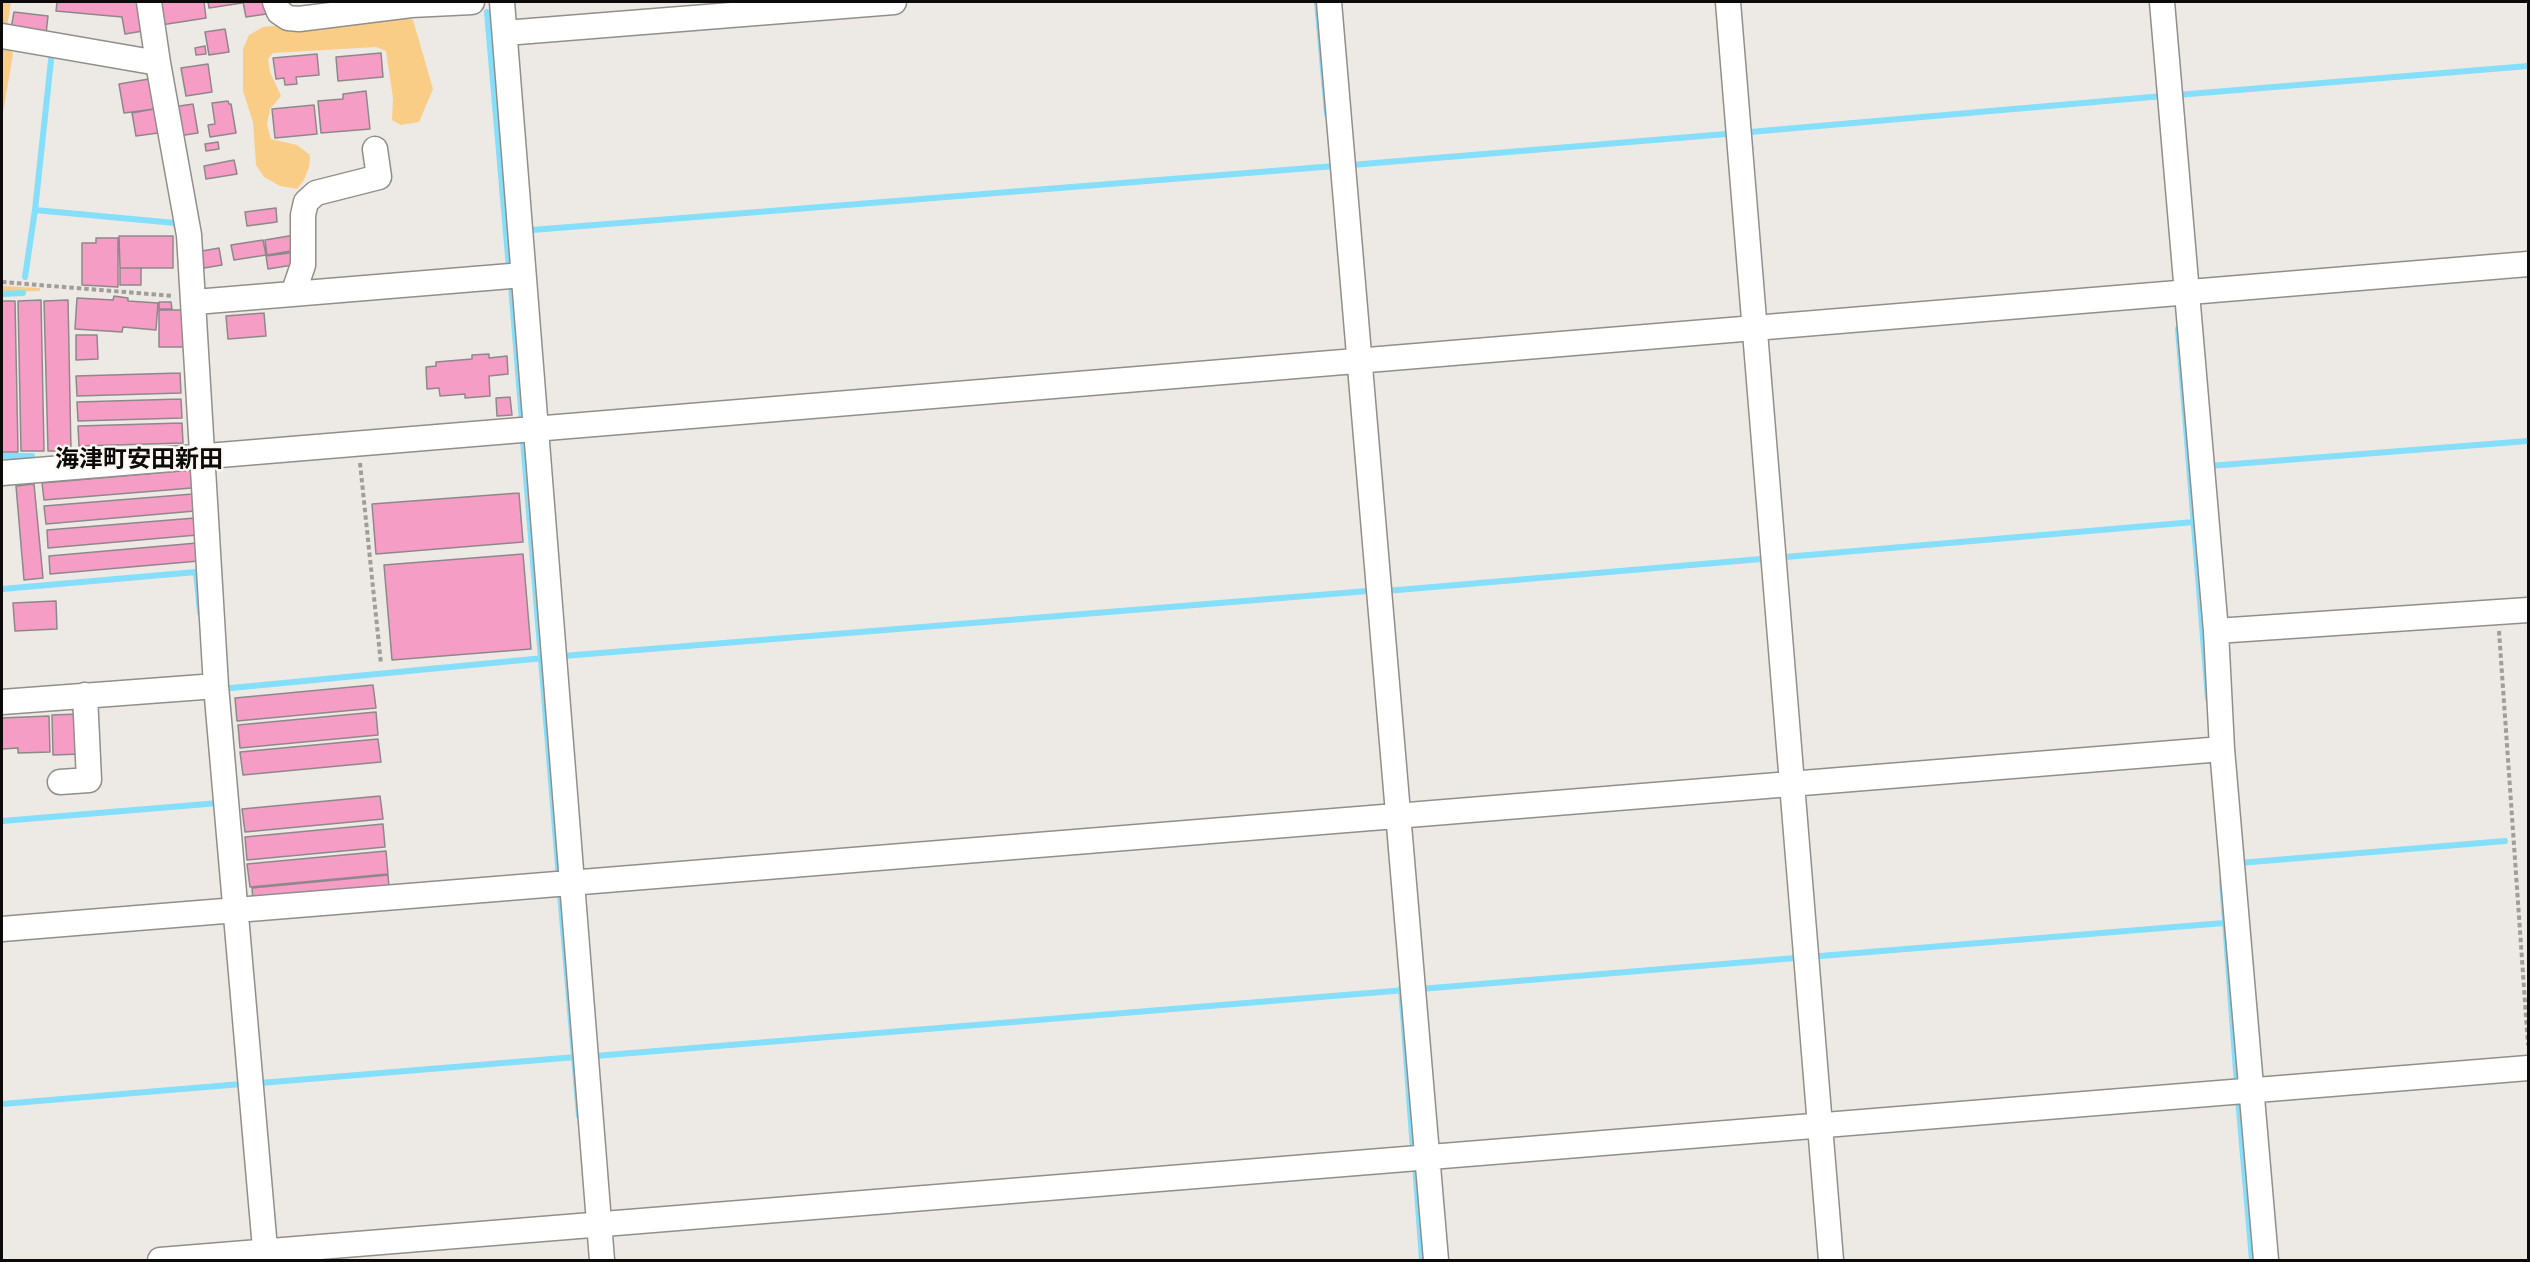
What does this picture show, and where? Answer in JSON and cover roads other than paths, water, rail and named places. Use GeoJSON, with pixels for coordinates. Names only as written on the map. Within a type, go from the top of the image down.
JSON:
{"type":"FeatureCollection","features":[{"type":"Feature","properties":{"kind":"street"},"geometry":{"type":"LineString","coordinates":[[149,2],[189,235],[195,300],[216,686],[266,1256]]}},
{"type":"Feature","properties":{"kind":"street"},"geometry":{"type":"LineString","coordinates":[[275,2],[279,12],[288,18],[298,19],[411,5],[472,2]]}},
{"type":"Feature","properties":{"kind":"street"},"geometry":{"type":"LineString","coordinates":[[502,2],[602,1260]]}},
{"type":"Feature","properties":{"kind":"street"},"geometry":{"type":"LineString","coordinates":[[505,33],[894,2]]}},
{"type":"Feature","properties":{"kind":"street"},"geometry":{"type":"LineString","coordinates":[[1329,2],[1436,1260]]}},
{"type":"Feature","properties":{"kind":"street"},"geometry":{"type":"LineString","coordinates":[[1728,2],[1831,1260]]}},
{"type":"Feature","properties":{"kind":"street"},"geometry":{"type":"LineString","coordinates":[[2162,2],[2216,632],[2222,749],[2266,1260]]}},
{"type":"Feature","properties":{"kind":"street"},"geometry":{"type":"LineString","coordinates":[[2,36],[158,63]]}},
{"type":"Feature","properties":{"kind":"street"},"geometry":{"type":"LineString","coordinates":[[294,294],[303,265],[303,215],[306,201],[316,193],[379,177],[375,149]]}},
{"type":"Feature","properties":{"kind":"street"},"geometry":{"type":"LineString","coordinates":[[2,473],[2529,264]]}},
{"type":"Feature","properties":{"kind":"street"},"geometry":{"type":"LineString","coordinates":[[195,300],[523,275]]}},
{"type":"Feature","properties":{"kind":"street"},"geometry":{"type":"LineString","coordinates":[[2216,632],[2529,610]]}},
{"type":"Feature","properties":{"kind":"street"},"geometry":{"type":"LineString","coordinates":[[2,702],[216,686]]}},
{"type":"Feature","properties":{"kind":"street"},"geometry":{"type":"LineString","coordinates":[[60,782],[89,780],[85,695]]}},
{"type":"Feature","properties":{"kind":"street"},"geometry":{"type":"LineString","coordinates":[[2,929],[2222,749]]}},
{"type":"Feature","properties":{"kind":"street"},"geometry":{"type":"LineString","coordinates":[[160,1260],[266,1256],[599,1223],[1819,1127],[2529,1068]]}},
{"type":"Feature","properties":{"kind":"waterway"},"geometry":{"type":"LineString","coordinates":[[1317,2],[1327,114]]}},
{"type":"Feature","properties":{"kind":"waterway"},"geometry":{"type":"LineString","coordinates":[[487,12],[509,268]]}},
{"type":"Feature","properties":{"kind":"waterway"},"geometry":{"type":"LineString","coordinates":[[52,51],[35,210],[175,223],[178,230]]}},
{"type":"Feature","properties":{"kind":"waterway"},"geometry":{"type":"LineString","coordinates":[[2177,95],[2528,66]]}},
{"type":"Feature","properties":{"kind":"waterway"},"geometry":{"type":"LineString","coordinates":[[1750,132],[2163,96]]}},
{"type":"Feature","properties":{"kind":"waterway"},"geometry":{"type":"LineString","coordinates":[[1351,165],[1726,134]]}},
{"type":"Feature","properties":{"kind":"waterway"},"geometry":{"type":"LineString","coordinates":[[532,230],[1335,166]]}},
{"type":"Feature","properties":{"kind":"waterway"},"geometry":{"type":"LineString","coordinates":[[25,277],[35,210]]}},
{"type":"Feature","properties":{"kind":"waterway"},"geometry":{"type":"LineString","coordinates":[[511,285],[522,421]]}},
{"type":"Feature","properties":{"kind":"waterway"},"geometry":{"type":"LineString","coordinates":[[2,294],[23,293]]}},
{"type":"Feature","properties":{"kind":"waterway"},"geometry":{"type":"LineString","coordinates":[[2178,329],[2208,699]]}},
{"type":"Feature","properties":{"kind":"waterway"},"geometry":{"type":"LineString","coordinates":[[523,440],[559,878]]}},
{"type":"Feature","properties":{"kind":"waterway"},"geometry":{"type":"LineString","coordinates":[[2209,466],[2528,441]]}},
{"type":"Feature","properties":{"kind":"waterway"},"geometry":{"type":"LineString","coordinates":[[2,456],[32,456]]}},
{"type":"Feature","properties":{"kind":"waterway"},"geometry":{"type":"LineString","coordinates":[[1785,557],[2194,522]]}},
{"type":"Feature","properties":{"kind":"waterway"},"geometry":{"type":"LineString","coordinates":[[1386,591],[1761,559]]}},
{"type":"Feature","properties":{"kind":"waterway"},"geometry":{"type":"LineString","coordinates":[[2,589],[196,572],[200,613]]}},
{"type":"Feature","properties":{"kind":"waterway"},"geometry":{"type":"LineString","coordinates":[[563,656],[1368,591]]}},
{"type":"Feature","properties":{"kind":"waterway"},"geometry":{"type":"LineString","coordinates":[[231,688],[544,658]]}},
{"type":"Feature","properties":{"kind":"waterway"},"geometry":{"type":"LineString","coordinates":[[2,821],[219,803]]}},
{"type":"Feature","properties":{"kind":"waterway"},"geometry":{"type":"LineString","coordinates":[[2239,863],[2505,841]]}},
{"type":"Feature","properties":{"kind":"waterway"},"geometry":{"type":"LineString","coordinates":[[2222,881],[2237,1085]]}},
{"type":"Feature","properties":{"kind":"waterway"},"geometry":{"type":"LineString","coordinates":[[560,893],[579,1116]]}},
{"type":"Feature","properties":{"kind":"waterway"},"geometry":{"type":"LineString","coordinates":[[1820,956],[2224,923]]}},
{"type":"Feature","properties":{"kind":"waterway"},"geometry":{"type":"LineString","coordinates":[[1420,989],[1796,958]]}},
{"type":"Feature","properties":{"kind":"waterway"},"geometry":{"type":"LineString","coordinates":[[1401,988],[1413,1150]]}},
{"type":"Feature","properties":{"kind":"waterway"},"geometry":{"type":"LineString","coordinates":[[595,1056],[1406,990]]}},
{"type":"Feature","properties":{"kind":"waterway"},"geometry":{"type":"LineString","coordinates":[[260,1083],[576,1057]]}},
{"type":"Feature","properties":{"kind":"waterway"},"geometry":{"type":"LineString","coordinates":[[2,1104],[242,1084]]}},
{"type":"Feature","properties":{"kind":"waterway"},"geometry":{"type":"LineString","coordinates":[[2238,1098],[2252,1260]]}},
{"type":"Feature","properties":{"kind":"waterway"},"geometry":{"type":"LineString","coordinates":[[1415,1164],[1422,1260]]}},
{"type":"Feature","properties":{"kind":"district","name":"海津町安田新田"},"geometry":{"type":"Point","coordinates":[139,460]}}]}
